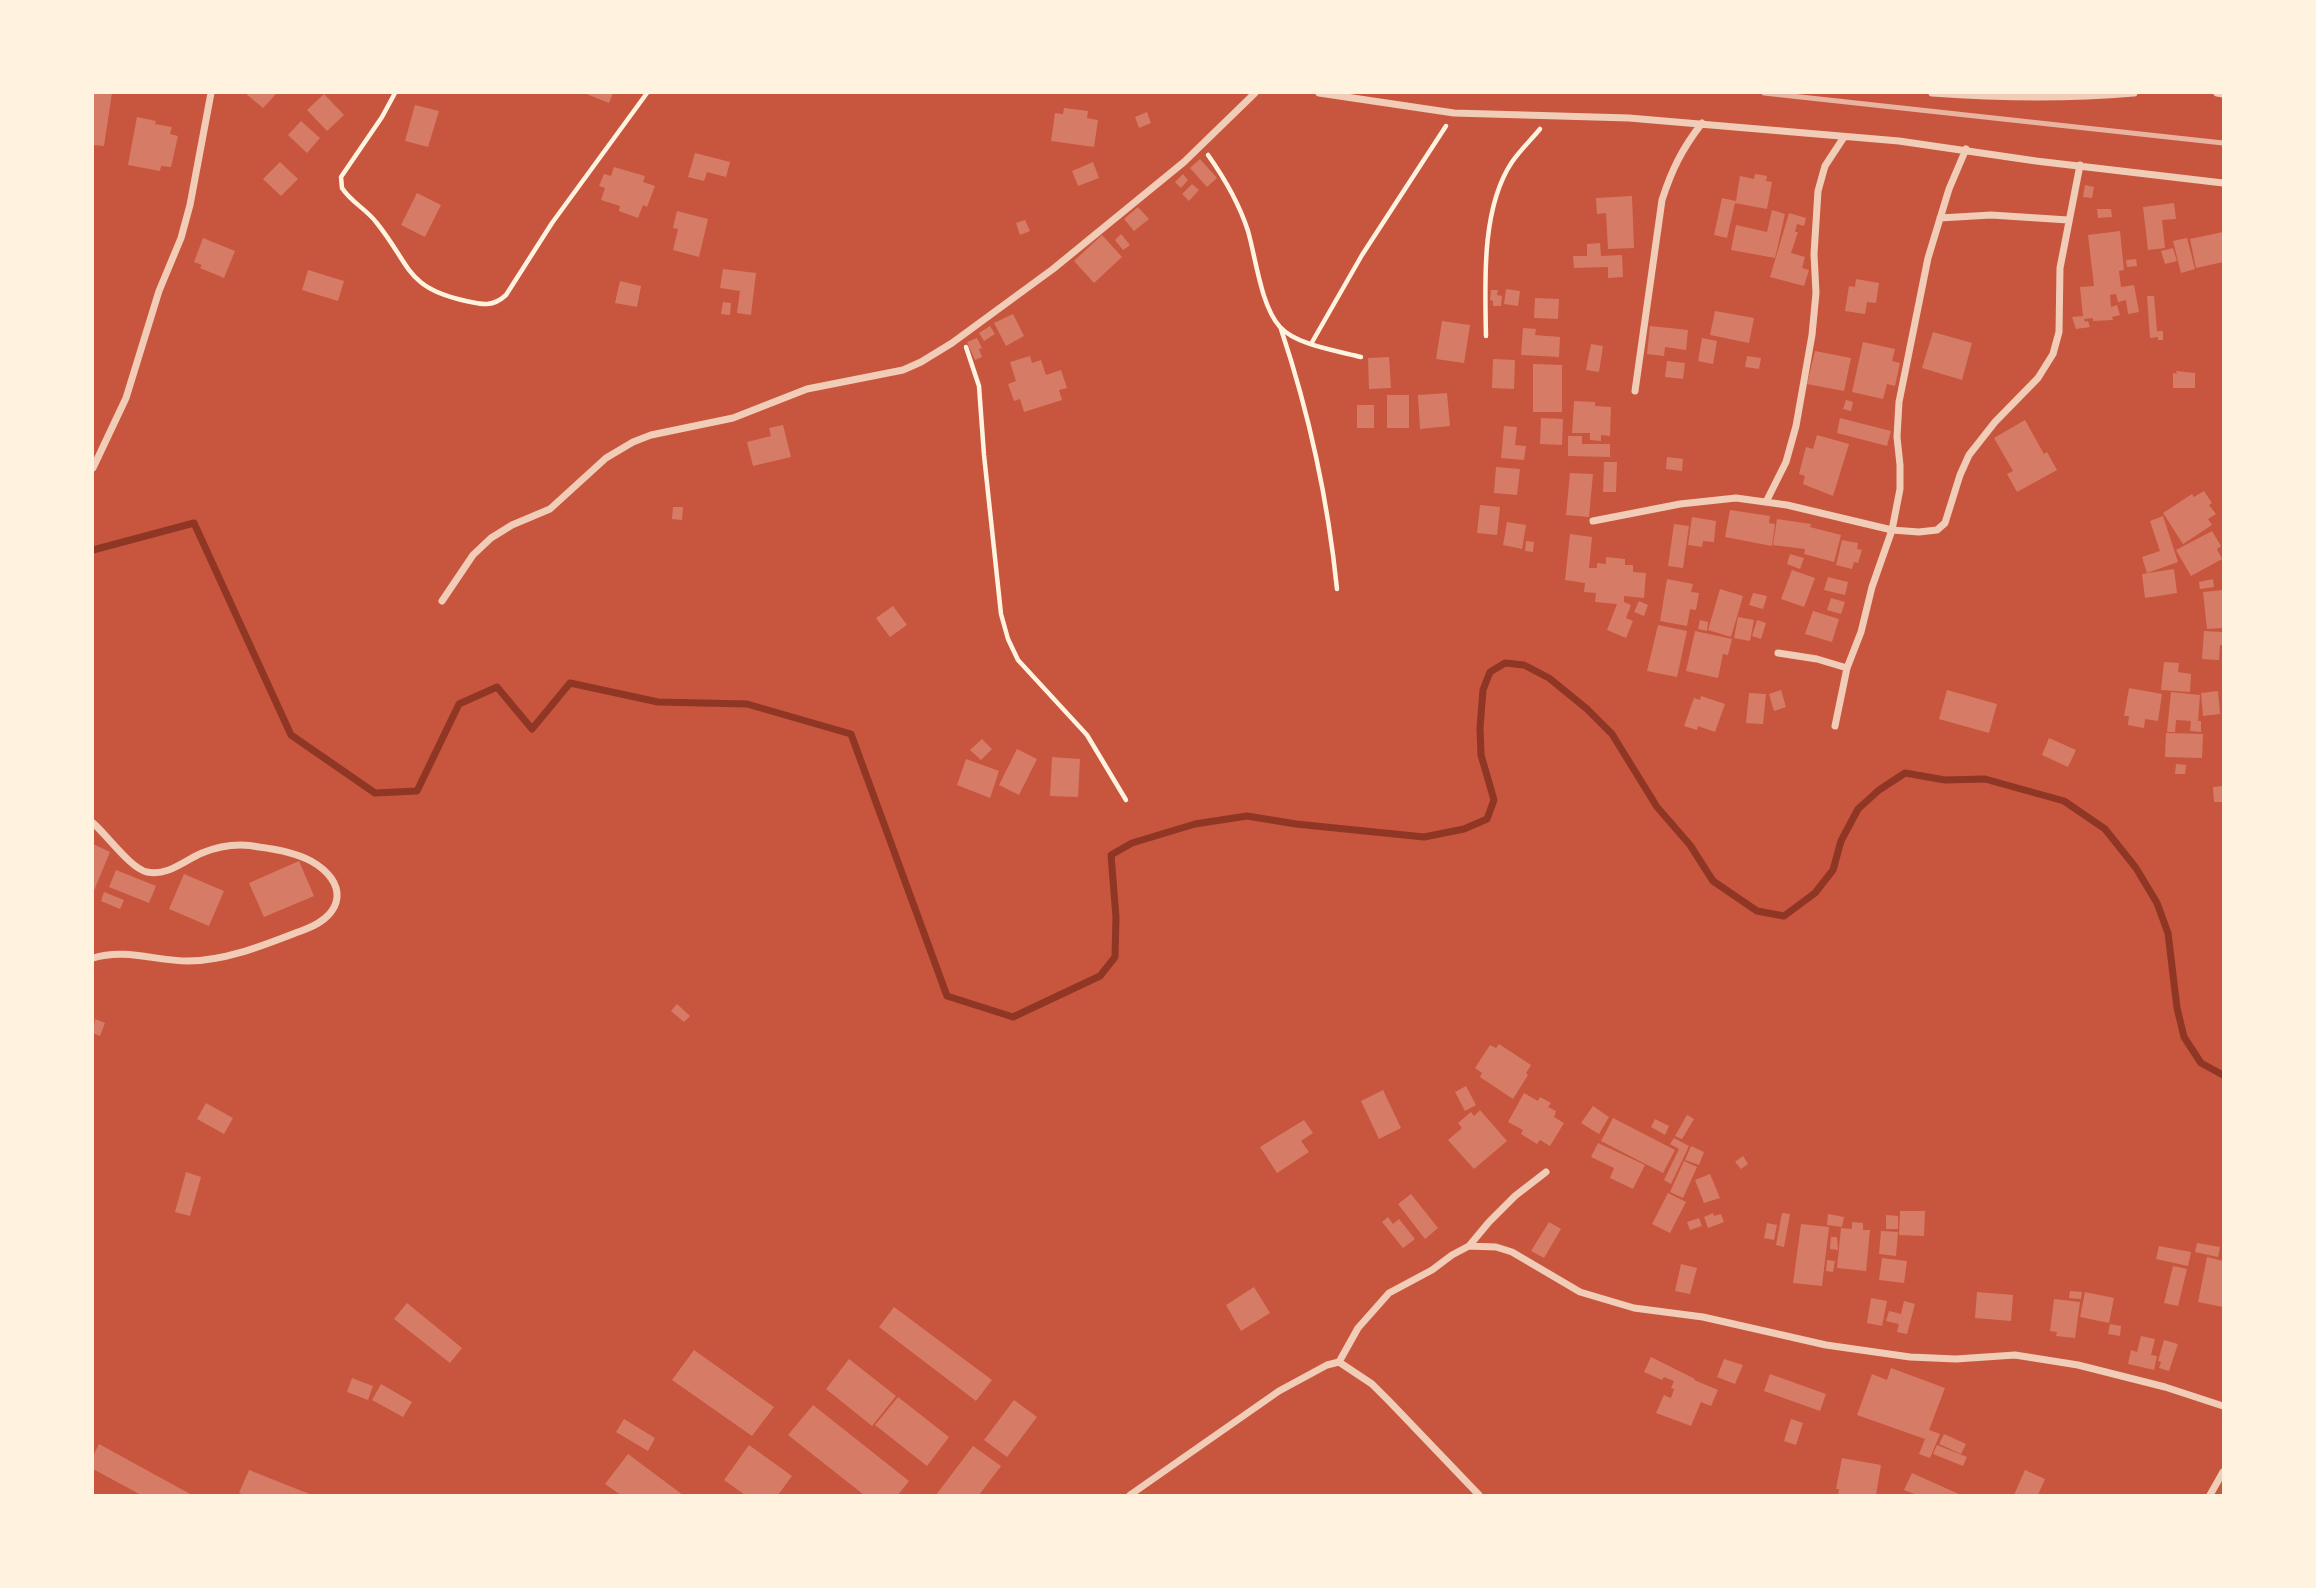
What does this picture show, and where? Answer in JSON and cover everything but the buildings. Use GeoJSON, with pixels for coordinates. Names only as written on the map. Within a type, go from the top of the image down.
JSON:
{"type":"FeatureCollection","features":[{"type":"Feature","properties":{"kind":"street"},"geometry":{"type":"LineString","coordinates":[[93,468],[126,398],[155,301],[181,238],[190,205],[211,93]]}},
{"type":"Feature","properties":{"kind":"street"},"geometry":{"type":"LineString","coordinates":[[442,601],[467,562],[491,538],[550,509],[606,458],[633,442],[651,435],[733,418],[807,389],[903,370],[921,362],[1054,269],[1202,146],[1255,93]]}},
{"type":"Feature","properties":{"kind":"street"},"geometry":{"type":"LineString","coordinates":[[1319,93],[1454,113],[1702,123],[1966,149],[2036,161],[2223,183]]}},
{"type":"Feature","properties":{"kind":"street"},"geometry":{"type":"LineString","coordinates":[[1932,93],[2008,98],[2134,93]]}},
{"type":"Feature","properties":{"kind":"street"},"geometry":{"type":"LineString","coordinates":[[2217,93],[2223,94]]}},
{"type":"Feature","properties":{"kind":"street"},"geometry":{"type":"LineString","coordinates":[[1636,391],[1662,200],[1671,171],[1683,147],[1702,123]]}},
{"type":"Feature","properties":{"kind":"street"},"geometry":{"type":"LineString","coordinates":[[1766,502],[1786,462],[1796,426],[1812,335],[1816,293],[1814,254],[1818,191],[1825,166],[1844,137]]}},
{"type":"Feature","properties":{"kind":"street"},"geometry":{"type":"LineString","coordinates":[[1835,726],[1847,668],[1861,632],[1872,587],[1892,530],[1900,489],[1897,437],[1899,402],[1928,258],[1949,189],[1966,149]]}},
{"type":"Feature","properties":{"kind":"street"},"geometry":{"type":"LineString","coordinates":[[1593,521],[1680,504],[1737,498],[1892,530],[1937,530],[1945,523],[1969,455],[1995,422],[2038,378],[2053,354],[2059,332],[2060,268],[2080,165]]}},
{"type":"Feature","properties":{"kind":"street"},"geometry":{"type":"LineString","coordinates":[[1940,218],[1991,215],[2068,220]]}},
{"type":"Feature","properties":{"kind":"street"},"geometry":{"type":"LineString","coordinates":[[1779,653],[1817,659],[1847,668]]}},
{"type":"Feature","properties":{"kind":"street"},"geometry":{"type":"LineString","coordinates":[[93,823],[135,867],[145,872],[159,873],[169,870],[203,853],[223,847],[259,846],[309,860],[329,874],[336,886],[338,898],[334,911],[316,925],[218,958],[188,961],[106,954],[93,958]]}},
{"type":"Feature","properties":{"kind":"street"},"geometry":{"type":"LineString","coordinates":[[1130,1495],[1279,1391],[1327,1365],[1339,1362],[1358,1328],[1390,1293],[1469,1246],[1515,1196],[1546,1172]]}},
{"type":"Feature","properties":{"kind":"street"},"geometry":{"type":"LineString","coordinates":[[1469,1246],[1496,1247],[1512,1252],[1580,1292],[1634,1308],[1703,1317],[1826,1345],[1910,1357],[1956,1359],[2015,1355],[2078,1365],[2165,1387],[2223,1406]]}},
{"type":"Feature","properties":{"kind":"street"},"geometry":{"type":"LineString","coordinates":[[1339,1362],[1372,1384],[1479,1495]]}},
{"type":"Feature","properties":{"kind":"street"},"geometry":{"type":"LineString","coordinates":[[2210,1495],[2223,1472]]}},
{"type":"Feature","properties":{"kind":"path"},"geometry":{"type":"LineString","coordinates":[[395,93],[341,177],[341,188],[376,222],[422,286],[444,296],[486,306],[498,303],[506,295],[552,223],[647,93]]}},
{"type":"Feature","properties":{"kind":"path"},"geometry":{"type":"LineString","coordinates":[[1311,344],[1362,255],[1454,113]]}},
{"type":"Feature","properties":{"kind":"path"},"geometry":{"type":"LineString","coordinates":[[1486,336],[1486,265],[1496,196],[1512,162],[1552,115]]}},
{"type":"Feature","properties":{"kind":"path"},"geometry":{"type":"LineString","coordinates":[[1202,146],[1237,202],[1268,304],[1281,328],[1303,402],[1323,489],[1337,589]]}},
{"type":"Feature","properties":{"kind":"path"},"geometry":{"type":"LineString","coordinates":[[1281,328],[1311,344],[1361,357]]}},
{"type":"Feature","properties":{"kind":"path"},"geometry":{"type":"LineString","coordinates":[[961,336],[976,371],[979,386],[1001,614],[1008,639],[1018,660],[1087,735],[1126,800]]}},
{"type":"Feature","properties":{"kind":"waterway"},"geometry":{"type":"LineString","coordinates":[[93,550],[194,523],[291,735],[375,793],[417,791],[459,704],[497,687],[532,729],[570,683],[658,702],[747,704],[851,734],[947,996],[1013,1017],[1100,976],[1115,957],[1116,917],[1111,855],[1132,843],[1195,824],[1247,816],[1296,824],[1424,837],[1464,829],[1487,819],[1494,800],[1481,755],[1483,690],[1490,672],[1505,663],[1524,665],[1549,678],[1587,709],[1612,734],[1657,807],[1690,845],[1713,881],[1757,911],[1784,916],[1815,893],[1833,870],[1841,841],[1858,809],[1879,790],[1905,773],[1945,780],[1985,779],[2064,801],[2105,829],[2136,868],[2157,903],[2168,933],[2177,1008],[2184,1037],[2201,1063],[2223,1075]]}},
{"type":"Feature","properties":{"kind":"railway"},"geometry":{"type":"LineString","coordinates":[[1764,93],[2223,143]]}}]}
